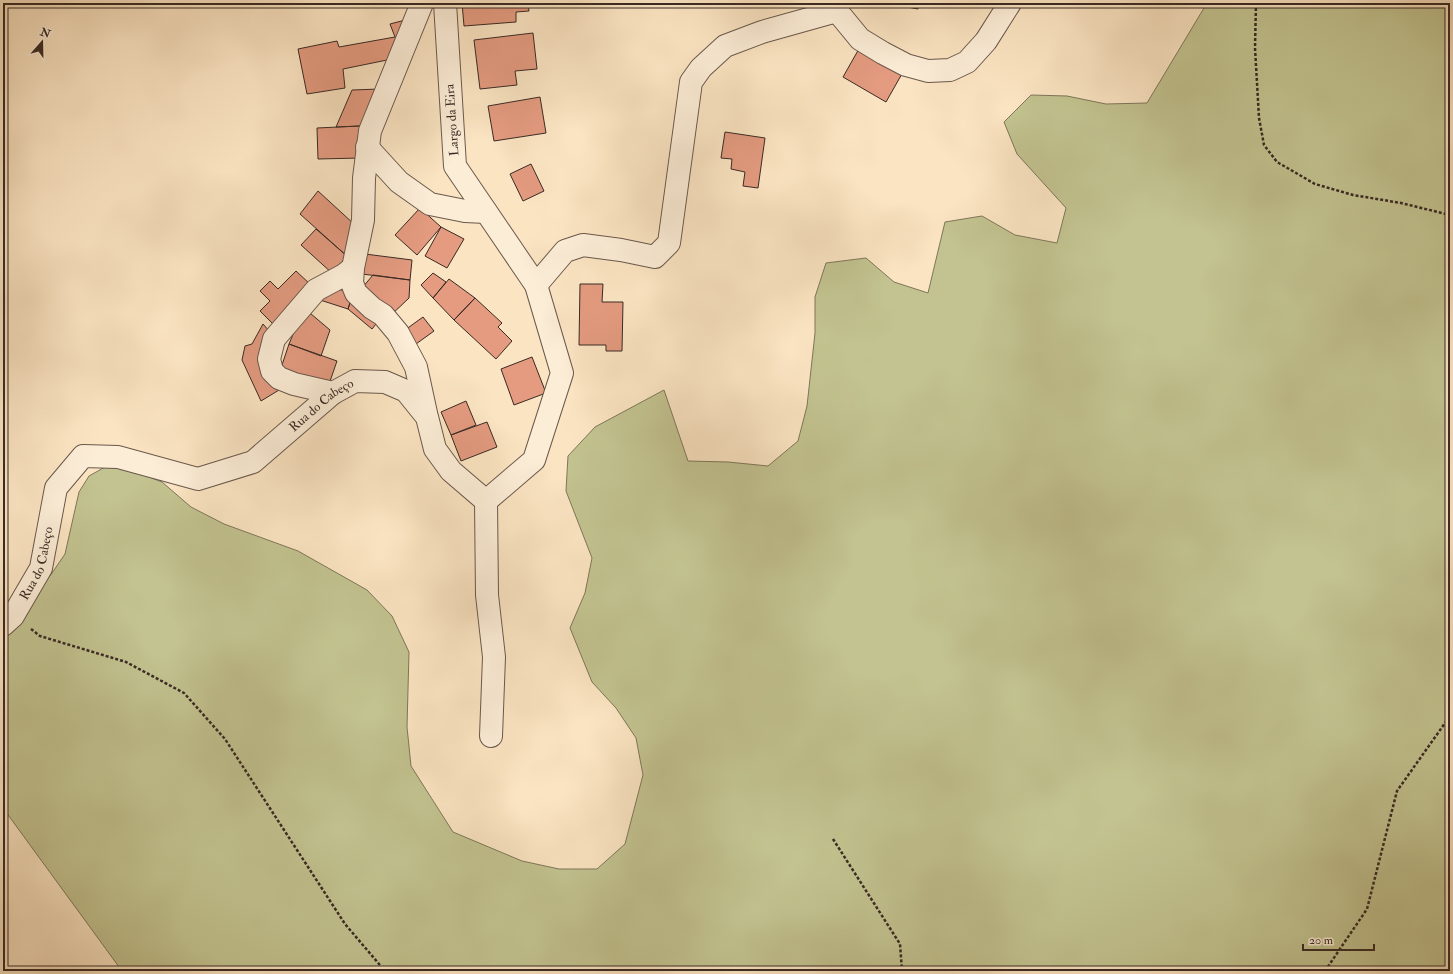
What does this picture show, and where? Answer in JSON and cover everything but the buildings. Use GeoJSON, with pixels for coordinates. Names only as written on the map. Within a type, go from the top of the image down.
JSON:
{"type":"FeatureCollection","features":[{"type":"Feature","properties":{"kind":"street"},"geometry":{"type":"LineString","coordinates":[[422,3],[370,131],[364,178],[363,220],[353,268],[352,283],[356,293],[372,308],[383,315],[398,333],[413,360],[427,417]]}},
{"type":"Feature","properties":{"kind":"street","name":"Largo da Eira"},"geometry":{"type":"LineString","coordinates":[[445,3],[456,166],[536,286]]}},
{"type":"Feature","properties":{"kind":"street"},"geometry":{"type":"LineString","coordinates":[[491,736],[494,657],[487,595],[486,501],[534,460],[562,373],[536,286],[565,251],[583,245],[621,250],[655,257],[668,243],[691,82],[701,68],[725,46],[838,7],[860,39],[883,54],[906,65],[928,71],[950,70],[967,62],[986,41],[1010,3]]}},
{"type":"Feature","properties":{"kind":"street"},"geometry":{"type":"LineString","coordinates":[[367,146],[399,182],[430,204],[465,211],[486,212]]}},
{"type":"Feature","properties":{"kind":"street"},"geometry":{"type":"LineString","coordinates":[[333,393],[294,384],[279,378],[272,371],[269,359],[274,339],[305,301],[316,290],[344,275],[353,268]]}},
{"type":"Feature","properties":{"kind":"street","name":"Rua do Cabeço"},"geometry":{"type":"LineString","coordinates":[[8,620],[41,568],[56,488],[83,456],[118,457],[198,479],[254,462],[333,393],[355,381],[384,382],[406,391],[427,417],[435,449],[451,471],[486,501]]}},
{"type":"Feature","properties":{"kind":"path"},"geometry":{"type":"LineString","coordinates":[[1256,3],[1255,48],[1259,118],[1264,146],[1277,162],[1315,184],[1353,195],[1401,202],[1450,215]]}},
{"type":"Feature","properties":{"kind":"path"},"geometry":{"type":"LineString","coordinates":[[8,620],[40,636],[126,662],[184,693],[224,739],[345,924],[384,971]]}},
{"type":"Feature","properties":{"kind":"path"},"geometry":{"type":"LineString","coordinates":[[1325,971],[1367,909],[1397,791],[1450,716]]}},
{"type":"Feature","properties":{"kind":"path"},"geometry":{"type":"LineString","coordinates":[[833,840],[900,944],[902,971]]}},
{"type":"Feature","properties":{"kind":"green space"},"geometry":{"type":"Polygon","coordinates":[[[1207,3],[1450,3],[1450,971],[122,971],[3,808],[3,610],[50,576],[65,554],[79,492],[89,476],[105,467],[131,470],[162,482],[191,507],[224,524],[298,551],[367,590],[392,616],[409,652],[407,727],[411,766],[453,832],[522,861],[559,869],[597,869],[625,844],[643,775],[636,738],[616,708],[592,682],[570,628],[585,593],[592,558],[566,491],[568,456],[595,427],[664,390],[688,461],[728,462],[768,466],[798,441],[807,406],[815,333],[815,297],[826,263],[866,258],[894,282],[928,293],[945,222],[982,216],[1015,235],[1057,243],[1066,208],[1017,154],[1004,122],[1031,95],[1067,96],[1106,104],[1147,103],[1207,3]]]}}]}
